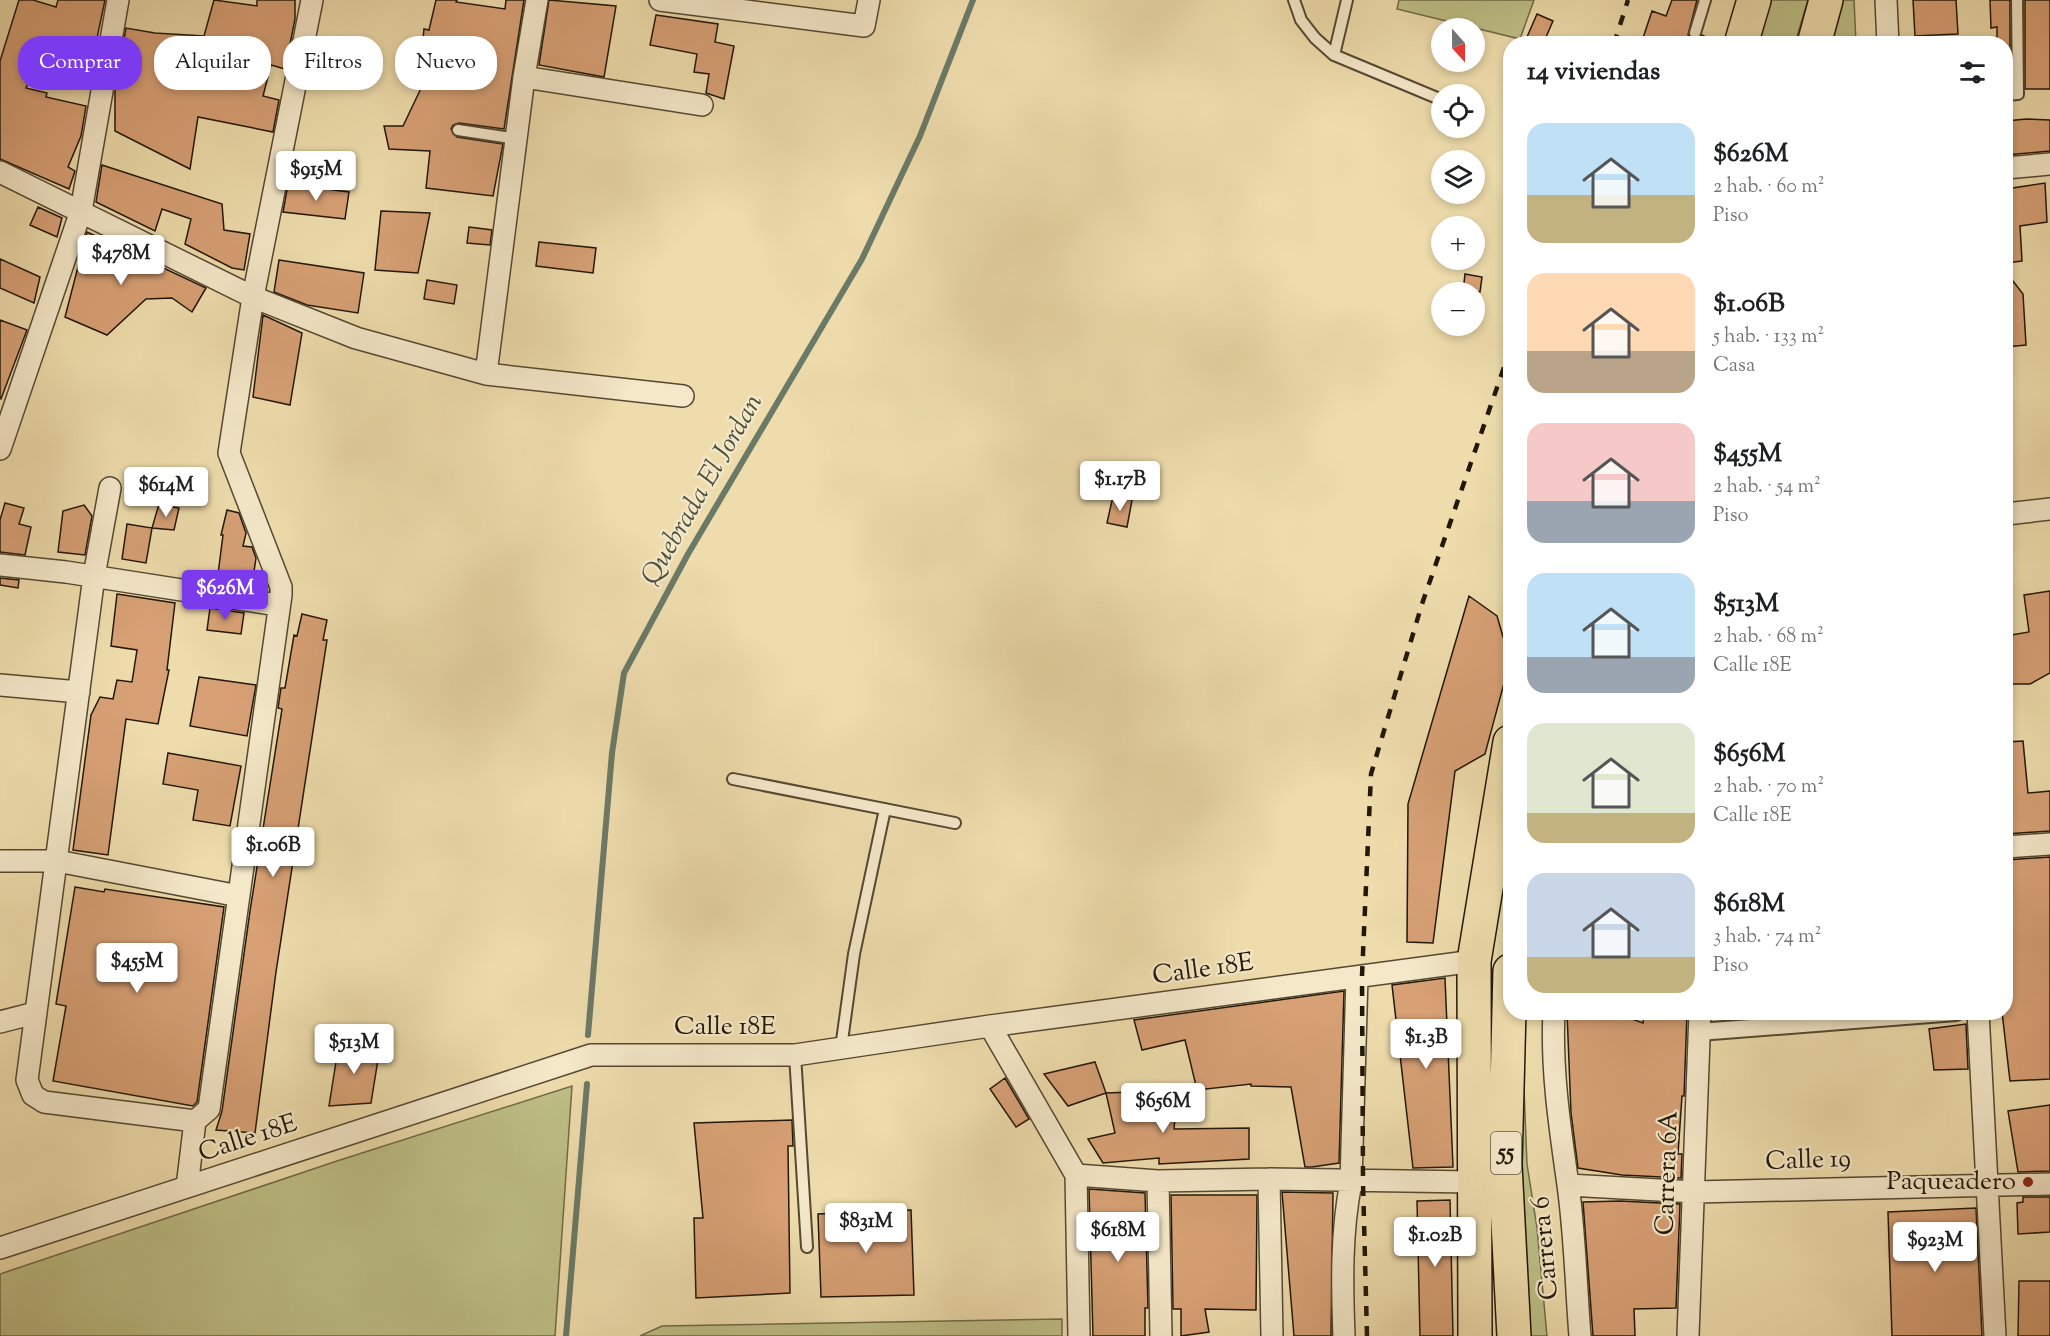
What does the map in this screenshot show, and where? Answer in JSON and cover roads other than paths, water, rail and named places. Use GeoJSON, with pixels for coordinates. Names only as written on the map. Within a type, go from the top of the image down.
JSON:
{"type":"FeatureCollection","features":[{"type":"Feature","properties":{"kind":"main road"},"geometry":{"type":"LineString","coordinates":[[1743,36],[1754,0]]}},
{"type":"Feature","properties":{"kind":"main road"},"geometry":{"type":"LineString","coordinates":[[1816,36],[1826,0]]}},
{"type":"Feature","properties":{"kind":"main road","name":"55"},"geometry":{"type":"LineString","coordinates":[[1475,1336],[1474,961],[1503,785]]}},
{"type":"Feature","properties":{"kind":"main road","name":"55"},"geometry":{"type":"LineString","coordinates":[[1509,1020],[1505,1165],[1514,1336]]}},
{"type":"Feature","properties":{"kind":"street"},"geometry":{"type":"LineString","coordinates":[[0,449],[5,413],[81,211],[118,0]]}},
{"type":"Feature","properties":{"kind":"street"},"geometry":{"type":"LineString","coordinates":[[187,1187],[195,1121],[209,1109],[281,587],[229,453],[254,297],[312,0]]}},
{"type":"Feature","properties":{"kind":"street"},"geometry":{"type":"LineString","coordinates":[[486,374],[524,77],[537,0]]}},
{"type":"Feature","properties":{"kind":"street"},"geometry":{"type":"LineString","coordinates":[[660,0],[864,26],[869,0]]}},
{"type":"Feature","properties":{"kind":"street"},"geometry":{"type":"LineString","coordinates":[[1886,0],[1888,36]]}},
{"type":"Feature","properties":{"kind":"street"},"geometry":{"type":"LineString","coordinates":[[524,77],[702,105]]}},
{"type":"Feature","properties":{"kind":"street"},"geometry":{"type":"LineString","coordinates":[[2013,167],[2050,164]]}},
{"type":"Feature","properties":{"kind":"street"},"geometry":{"type":"LineString","coordinates":[[0,172],[254,297],[356,338],[486,374],[683,396]]}},
{"type":"Feature","properties":{"kind":"street"},"geometry":{"type":"LineString","coordinates":[[110,488],[94,576],[57,861],[34,1013],[27,1080],[33,1095],[44,1102],[195,1121]]}},
{"type":"Feature","properties":{"kind":"street"},"geometry":{"type":"LineString","coordinates":[[2013,513],[2050,509]]}},
{"type":"Feature","properties":{"kind":"street"},"geometry":{"type":"LineString","coordinates":[[0,565],[94,576],[278,605]]}},
{"type":"Feature","properties":{"kind":"street"},"geometry":{"type":"LineString","coordinates":[[0,685],[79,692]]}},
{"type":"Feature","properties":{"kind":"street"},"geometry":{"type":"LineString","coordinates":[[2013,847],[2050,844]]}},
{"type":"Feature","properties":{"kind":"street"},"geometry":{"type":"LineString","coordinates":[[0,861],[57,861],[238,896]]}},
{"type":"Feature","properties":{"kind":"street","name":"Calle 18E"},"geometry":{"type":"LineString","coordinates":[[0,1248],[591,1055],[795,1055],[990,1026],[1474,961]]}},
{"type":"Feature","properties":{"kind":"street"},"geometry":{"type":"LineString","coordinates":[[1344,1336],[1342,1284],[1345,1213],[1351,1182],[1357,977]]}},
{"type":"Feature","properties":{"kind":"street"},"geometry":{"type":"LineString","coordinates":[[0,1022],[34,1013]]}},
{"type":"Feature","properties":{"kind":"street","name":"Carrera 6"},"geometry":{"type":"LineString","coordinates":[[1554,1020],[1562,1156],[1568,1185],[1580,1336]]}},
{"type":"Feature","properties":{"kind":"street"},"geometry":{"type":"LineString","coordinates":[[1699,1022],[1750,1020]]}},
{"type":"Feature","properties":{"kind":"street"},"geometry":{"type":"LineString","coordinates":[[1978,1020],[1995,1336]]}},
{"type":"Feature","properties":{"kind":"street","name":"Carrera 6A"},"geometry":{"type":"LineString","coordinates":[[1688,1336],[1695,1192],[1699,1022]]}},
{"type":"Feature","properties":{"kind":"street"},"geometry":{"type":"LineString","coordinates":[[990,1026],[1076,1175],[1078,1336]]}},
{"type":"Feature","properties":{"kind":"street"},"geometry":{"type":"LineString","coordinates":[[1076,1175],[1158,1181],[1269,1179],[1473,1182]]}},
{"type":"Feature","properties":{"kind":"street"},"geometry":{"type":"LineString","coordinates":[[1269,1179],[1272,1336]]}},
{"type":"Feature","properties":{"kind":"street"},"geometry":{"type":"LineString","coordinates":[[1158,1181],[1161,1336]]}},
{"type":"Feature","properties":{"kind":"street","name":"Calle 19"},"geometry":{"type":"LineString","coordinates":[[1568,1185],[1695,1192],[2050,1184]]}},
{"type":"Feature","properties":{"kind":"lane"},"geometry":{"type":"LineString","coordinates":[[1294,0],[1301,20],[1315,38],[1334,55],[1431,95]]}},
{"type":"Feature","properties":{"kind":"lane"},"geometry":{"type":"LineString","coordinates":[[1334,55],[1347,0]]}},
{"type":"Feature","properties":{"kind":"lane"},"geometry":{"type":"LineString","coordinates":[[1695,33],[1705,0]]}},
{"type":"Feature","properties":{"kind":"lane"},"geometry":{"type":"LineString","coordinates":[[2013,94],[2018,94],[2017,0]]}},
{"type":"Feature","properties":{"kind":"lane"},"geometry":{"type":"LineString","coordinates":[[458,130],[517,138]]}},
{"type":"Feature","properties":{"kind":"lane"},"geometry":{"type":"LineString","coordinates":[[733,779],[955,823]]}},
{"type":"Feature","properties":{"kind":"lane"},"geometry":{"type":"LineString","coordinates":[[841,1048],[854,954],[885,809]]}},
{"type":"Feature","properties":{"kind":"lane"},"geometry":{"type":"LineString","coordinates":[[795,1055],[807,1247]]}},
{"type":"Feature","properties":{"kind":"waterway","name":"Quebrada El Jordan"},"geometry":{"type":"LineString","coordinates":[[588,1035],[612,753],[624,673],[688,554],[862,259],[920,136],[973,0]]}},
{"type":"Feature","properties":{"kind":"waterway","name":"Quebrada El Jordan"},"geometry":{"type":"LineString","coordinates":[[566,1336],[587,1084]]}},
{"type":"Feature","properties":{"kind":"railway"},"geometry":{"type":"LineString","coordinates":[[1617,36],[1628,0]]}},
{"type":"Feature","properties":{"kind":"railway"},"geometry":{"type":"LineString","coordinates":[[1367,1336],[1363,1182],[1362,976],[1371,774],[1422,604],[1503,370]]}},
{"type":"Feature","properties":{"kind":"place","name":"Paqueadero"},"geometry":{"type":"Point","coordinates":[2028,1182]}}]}
